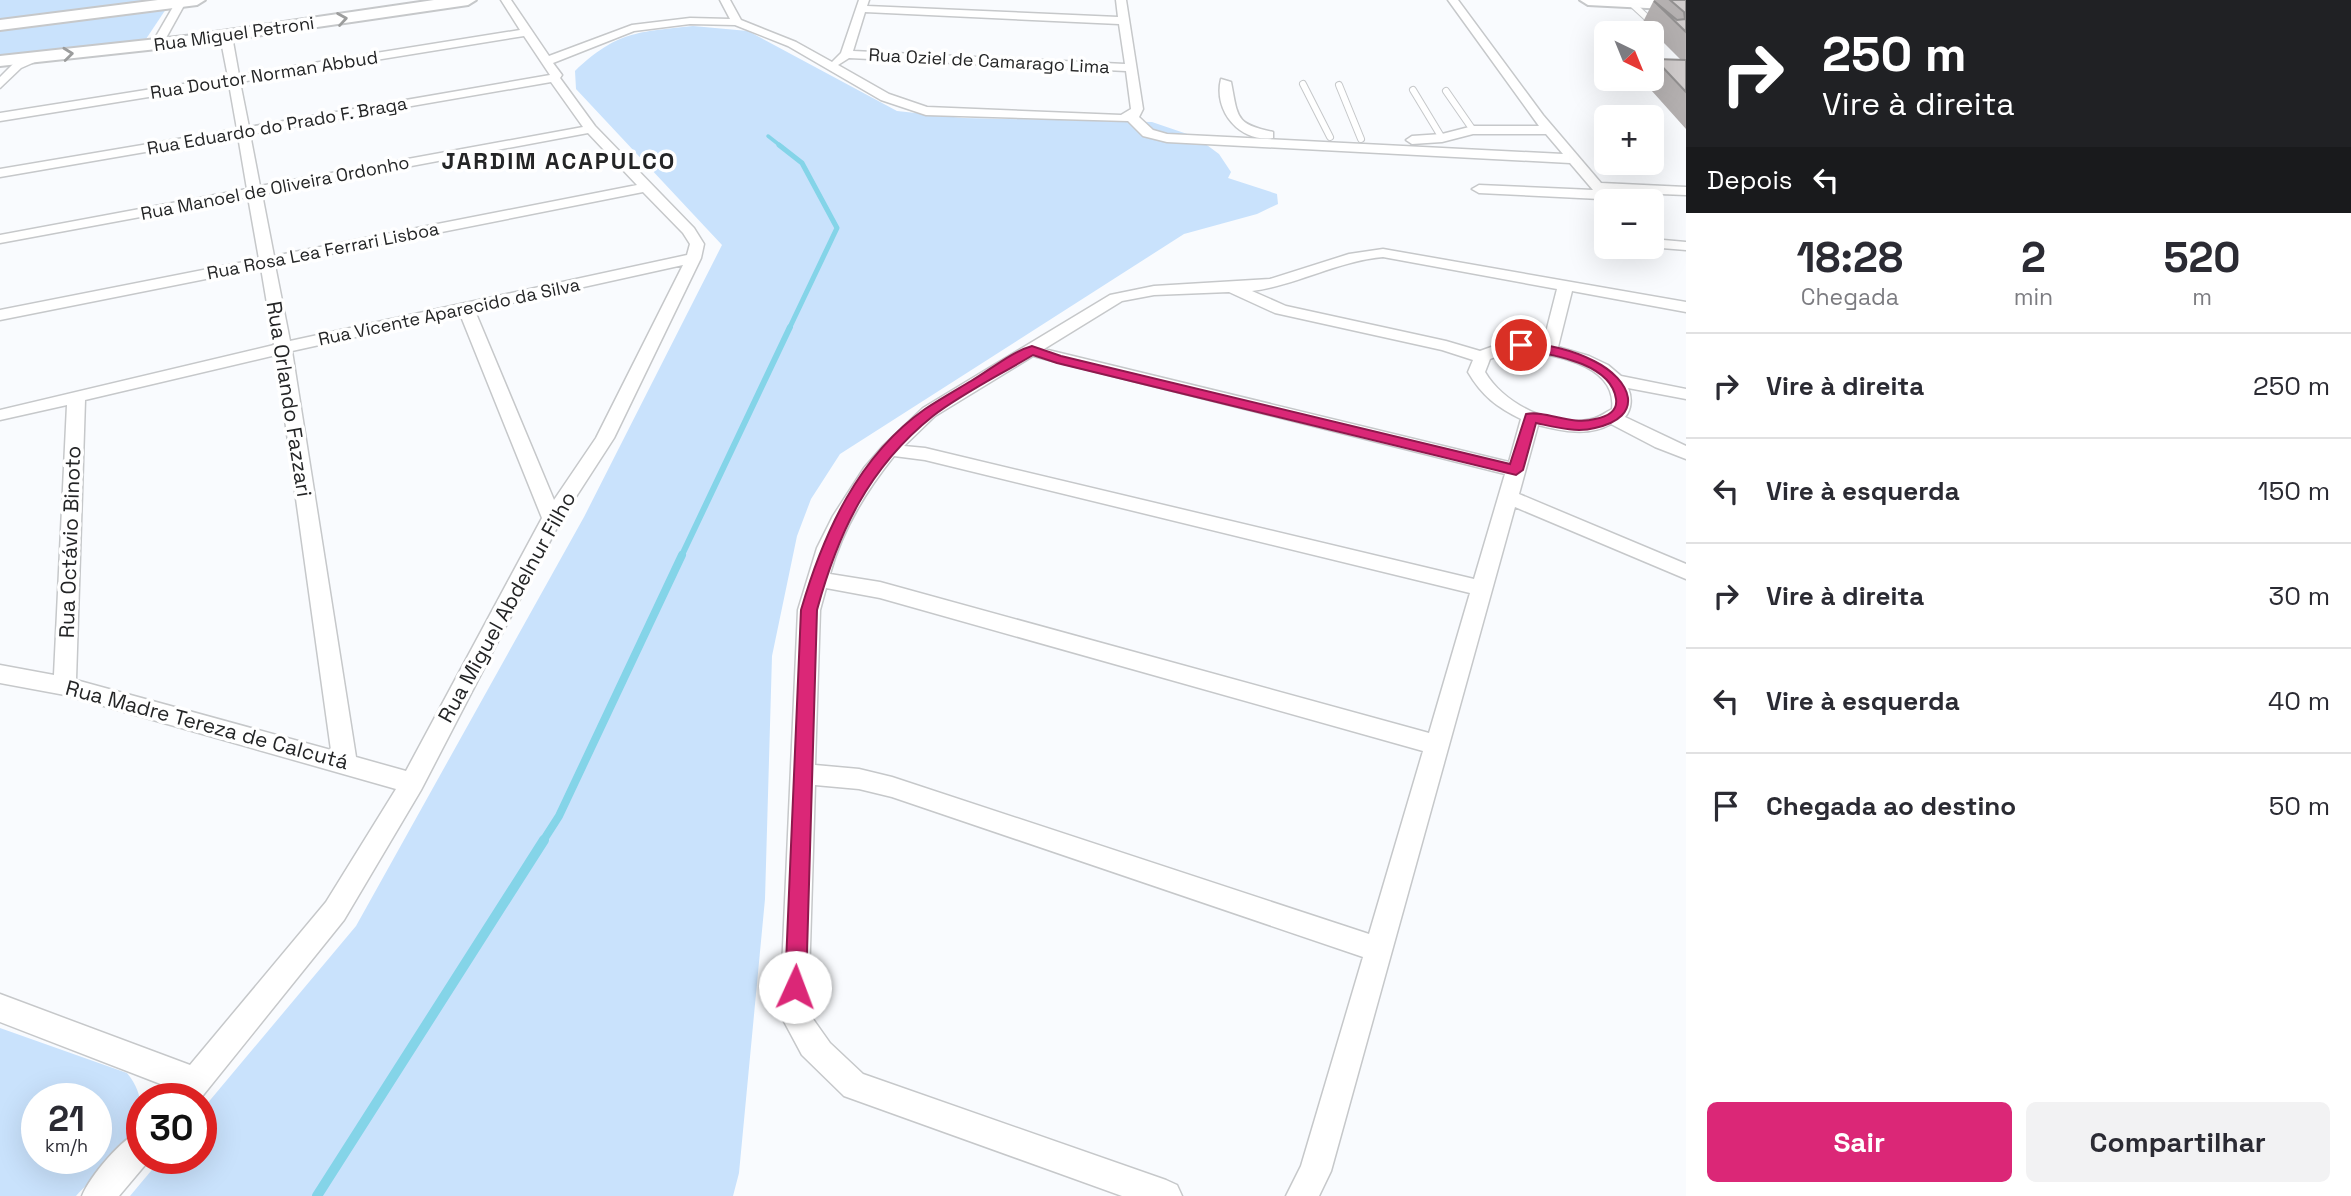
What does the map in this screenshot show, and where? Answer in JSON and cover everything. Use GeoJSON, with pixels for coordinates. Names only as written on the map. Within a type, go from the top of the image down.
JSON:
{"type":"FeatureCollection","features":[{"type":"Feature","properties":{"kind":"main road"},"geometry":{"type":"LineString","coordinates":[[0,25],[187,0]]}},
{"type":"Feature","properties":{"kind":"main road","name":"Rua Miguel Petroni"},"geometry":{"type":"LineString","coordinates":[[9,62],[226,36],[431,3],[468,0]]}},
{"type":"Feature","properties":{"kind":"main road"},"geometry":{"type":"LineString","coordinates":[[1588,0],[1686,5]]}},
{"type":"Feature","properties":{"kind":"street"},"geometry":{"type":"LineString","coordinates":[[157,45],[187,0]]}},
{"type":"Feature","properties":{"kind":"street"},"geometry":{"type":"LineString","coordinates":[[506,0],[591,129],[689,231],[697,244],[694,258]]}},
{"type":"Feature","properties":{"kind":"street"},"geometry":{"type":"LineString","coordinates":[[724,0],[737,22]]}},
{"type":"Feature","properties":{"kind":"street"},"geometry":{"type":"LineString","coordinates":[[548,65],[558,50],[586,45],[632,28],[708,16],[770,33],[834,66],[885,97],[926,111],[1122,119],[1134,115],[1137,109],[1121,0]]}},
{"type":"Feature","properties":{"kind":"street"},"geometry":{"type":"LineString","coordinates":[[1453,0],[1550,131],[1600,189]]}},
{"type":"Feature","properties":{"kind":"street"},"geometry":{"type":"LineString","coordinates":[[834,66],[846,54],[863,5],[1126,21]]}},
{"type":"Feature","properties":{"kind":"street","name":"Rua Doutor Norman Abbud"},"geometry":{"type":"LineString","coordinates":[[0,117],[527,32]]}},
{"type":"Feature","properties":{"kind":"street","name":"Rua Orlando Fazzari"},"geometry":{"type":"LineString","coordinates":[[226,36],[283,348],[345,763]]}},
{"type":"Feature","properties":{"kind":"street"},"geometry":{"type":"LineString","coordinates":[[548,65],[581,55],[586,45]]}},
{"type":"Feature","properties":{"kind":"street","name":"Rua Oziel de Camarago Lima"},"geometry":{"type":"LineString","coordinates":[[846,54],[1132,68]]}},
{"type":"Feature","properties":{"kind":"street"},"geometry":{"type":"LineString","coordinates":[[0,84],[9,62]]}},
{"type":"Feature","properties":{"kind":"street","name":"Rua Eduardo do Prado F. Braga"},"geometry":{"type":"LineString","coordinates":[[0,173],[243,132],[548,65]]}},
{"type":"Feature","properties":{"kind":"street"},"geometry":{"type":"LineString","coordinates":[[1225,82],[1233,120],[1241,129],[1258,134],[1423,141],[1473,130],[1550,131]]}},
{"type":"Feature","properties":{"kind":"street"},"geometry":{"type":"LineString","coordinates":[[1130,116],[1148,133],[1167,138],[1574,159]]}},
{"type":"Feature","properties":{"kind":"street","name":"Rua Manoel de Oliveira Ordonho"},"geometry":{"type":"LineString","coordinates":[[0,239],[591,129]]}},
{"type":"Feature","properties":{"kind":"street","name":"Rua Rosa Lea Ferrari Lisboa"},"geometry":{"type":"LineString","coordinates":[[0,315],[646,187]]}},
{"type":"Feature","properties":{"kind":"street"},"geometry":{"type":"LineString","coordinates":[[1479,189],[1594,194]]}},
{"type":"Feature","properties":{"kind":"street"},"geometry":{"type":"LineString","coordinates":[[1664,192],[1686,191]]}},
{"type":"Feature","properties":{"kind":"street"},"geometry":{"type":"LineString","coordinates":[[1664,244],[1686,246]]}},
{"type":"Feature","properties":{"kind":"street"},"geometry":{"type":"LineString","coordinates":[[1167,1196],[854,1086],[833,1070],[815,1050],[794,1014],[809,610],[817,579],[840,520],[870,472],[929,412],[1116,298],[1127,295],[1171,288],[1232,288],[1285,281],[1349,257],[1373,253],[1394,254],[1686,307]]}},
{"type":"Feature","properties":{"kind":"street","name":"Rua Vicente Aparecido da Silva"},"geometry":{"type":"LineString","coordinates":[[0,415],[283,348],[694,258]]}},
{"type":"Feature","properties":{"kind":"street","name":"Rua Miguel Abdelnur Filho"},"geometry":{"type":"LineString","coordinates":[[194,1083],[335,911],[412,783],[552,518],[605,438],[694,258]]}},
{"type":"Feature","properties":{"kind":"street"},"geometry":{"type":"LineString","coordinates":[[1550,348],[1565,286]]}},
{"type":"Feature","properties":{"kind":"street"},"geometry":{"type":"LineString","coordinates":[[1232,288],[1281,310],[1446,346],[1481,357]]}},
{"type":"Feature","properties":{"kind":"street"},"geometry":{"type":"LineString","coordinates":[[466,309],[552,518]]}},
{"type":"Feature","properties":{"kind":"street"},"geometry":{"type":"LineString","coordinates":[[1613,380],[1623,397],[1623,405],[1614,418],[1578,426],[1531,417],[1503,404],[1484,387],[1476,371],[1481,357],[1497,348],[1550,348],[1586,361],[1613,380],[1686,394]]}},
{"type":"Feature","properties":{"kind":"street"},"geometry":{"type":"LineString","coordinates":[[1032,350],[1057,359],[1516,470]]}},
{"type":"Feature","properties":{"kind":"street","name":"Rua Octávio Binoto"},"geometry":{"type":"LineString","coordinates":[[65,685],[76,398]]}},
{"type":"Feature","properties":{"kind":"street"},"geometry":{"type":"LineString","coordinates":[[1301,1196],[1315,1171],[1531,417]]}},
{"type":"Feature","properties":{"kind":"street"},"geometry":{"type":"LineString","coordinates":[[1614,418],[1686,453]]}},
{"type":"Feature","properties":{"kind":"street"},"geometry":{"type":"LineString","coordinates":[[889,450],[925,454],[1482,588]]}},
{"type":"Feature","properties":{"kind":"street"},"geometry":{"type":"LineString","coordinates":[[1508,497],[1686,572]]}},
{"type":"Feature","properties":{"kind":"street"},"geometry":{"type":"LineString","coordinates":[[817,579],[880,590],[1437,745]]}},
{"type":"Feature","properties":{"kind":"street","name":"Rua Madre Tereza de Calcutá"},"geometry":{"type":"LineString","coordinates":[[0,674],[65,685],[412,783]]}},
{"type":"Feature","properties":{"kind":"street"},"geometry":{"type":"LineString","coordinates":[[803,774],[859,779],[891,787],[1379,950]]}},
{"type":"Feature","properties":{"kind":"street"},"geometry":{"type":"LineString","coordinates":[[0,1008],[172,1083]]}},
{"type":"Feature","properties":{"kind":"street"},"geometry":{"type":"LineString","coordinates":[[98,1196],[126,1164]]}},
{"type":"Feature","properties":{"kind":"lane"},"geometry":{"type":"LineString","coordinates":[[1630,2],[1651,21]]}},
{"type":"Feature","properties":{"kind":"lane"},"geometry":{"type":"LineString","coordinates":[[1303,84],[1330,138]]}},
{"type":"Feature","properties":{"kind":"lane"},"geometry":{"type":"LineString","coordinates":[[1339,85],[1361,139]]}},
{"type":"Feature","properties":{"kind":"lane"},"geometry":{"type":"LineString","coordinates":[[1413,90],[1442,138]]}},
{"type":"Feature","properties":{"kind":"lane"},"geometry":{"type":"LineString","coordinates":[[1446,91],[1473,130]]}},
{"type":"Feature","properties":{"kind":"shaded area"},"geometry":{"type":"Polygon","coordinates":[[[0,0],[167,0],[0,24],[0,0]]]}},
{"type":"Feature","properties":{"kind":"shaded area"},"geometry":{"type":"Polygon","coordinates":[[[155,8],[166,9],[146,39],[0,55],[0,28],[155,8]]]}},
{"type":"Feature","properties":{"kind":"shaded area"},"geometry":{"type":"Polygon","coordinates":[[[693,26],[748,31],[897,111],[963,118],[1152,122],[1196,137],[1219,154],[1231,172],[1228,178],[1277,194],[1278,204],[1257,214],[1184,234],[840,454],[811,499],[797,536],[772,656],[765,899],[739,1173],[733,1196],[130,1196],[148,1174],[217,1174],[217,1092],[356,926],[584,517],[722,245],[576,89],[575,71],[603,48],[629,36],[693,26]]]}},
{"type":"Feature","properties":{"kind":"shaded area"},"geometry":{"type":"Polygon","coordinates":[[[0,1028],[127,1073],[133,1083],[126,1083],[126,1143],[112,1160],[112,1083],[21,1083],[21,1174],[98,1174],[76,1196],[0,1196],[0,1028]]]}},
{"type":"Feature","properties":{"kind":"building"},"geometry":{"type":"Polygon","coordinates":[[[1670,0],[1686,0],[1686,32],[1654,1],[1677,20],[1685,19],[1684,12],[1670,0]]]}},
{"type":"Feature","properties":{"kind":"building"},"geometry":{"type":"Polygon","coordinates":[[[1664,59],[1686,60],[1686,92],[1664,69],[1664,59]]]}},
{"type":"Feature","properties":{"kind":"waterway"},"geometry":{"type":"LineString","coordinates":[[768,136],[782,147]]}},
{"type":"Feature","properties":{"kind":"waterway"},"geometry":{"type":"LineString","coordinates":[[779,145],[802,163],[837,228],[789,329]]}},
{"type":"Feature","properties":{"kind":"waterway"},"geometry":{"type":"LineString","coordinates":[[681,557],[790,327]]}},
{"type":"Feature","properties":{"kind":"waterway"},"geometry":{"type":"LineString","coordinates":[[543,841],[559,816],[682,555]]}},
{"type":"Feature","properties":{"kind":"waterway"},"geometry":{"type":"LineString","coordinates":[[317,1196],[544,840]]}},
{"type":"Feature","properties":{"kind":"district","name":"JARDIM ACAPULCO"},"geometry":{"type":"Point","coordinates":[559,161]}},
{"type":"Feature","properties":{"kind":"route"},"geometry":{"type":"LineString","coordinates":[[795,987],[809,610],[827,548],[840,520],[870,472],[908,430],[929,412],[1032,350],[1057,359],[1516,470],[1531,417],[1563,425],[1592,425],[1614,418],[1623,405],[1623,397],[1613,380],[1592,364],[1565,352],[1521,345]]}}]}
